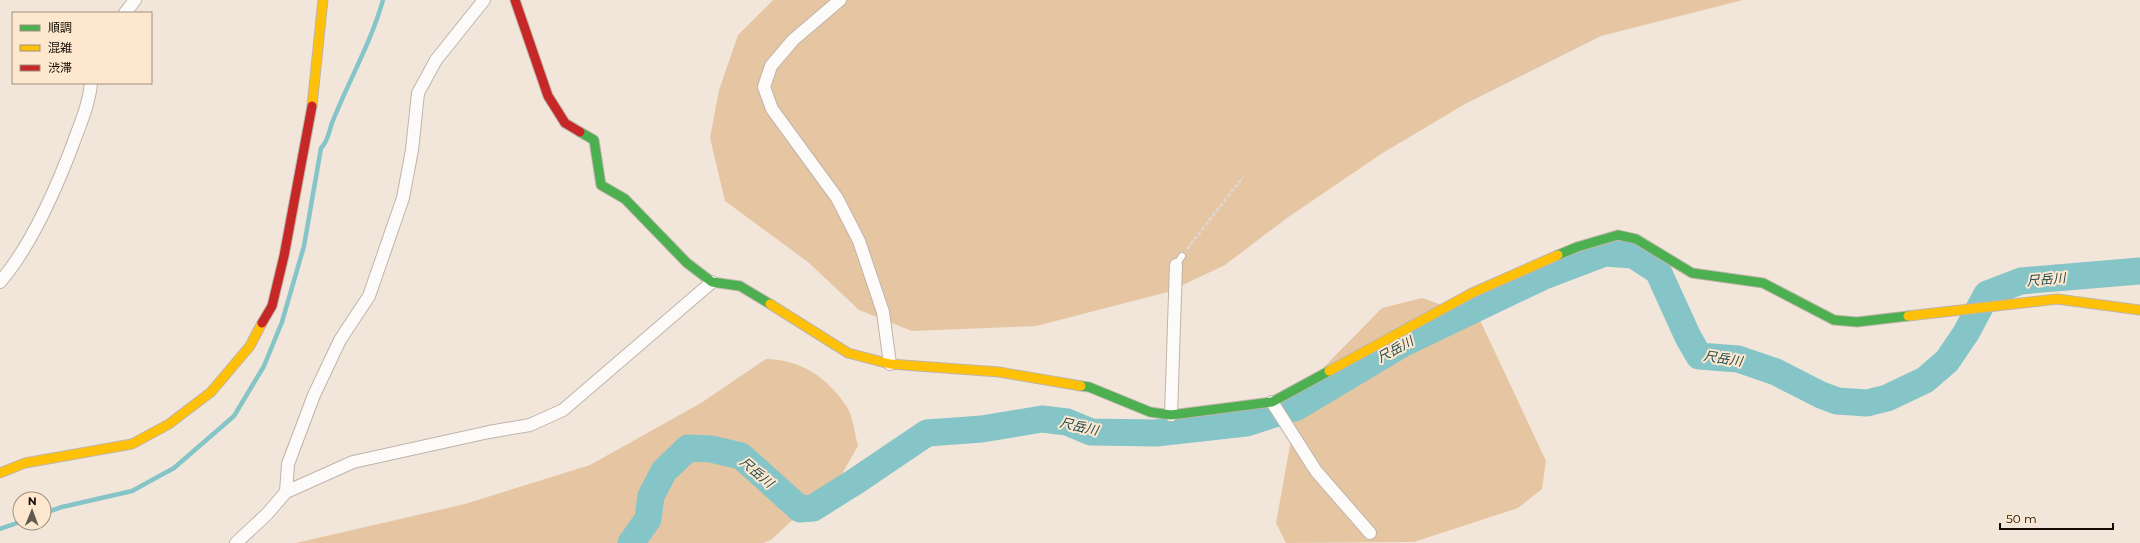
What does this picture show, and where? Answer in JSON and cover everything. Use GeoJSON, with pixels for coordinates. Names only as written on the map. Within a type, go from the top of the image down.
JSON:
{"type":"FeatureCollection","features":[{"type":"Feature","properties":{"kind":"street"},"geometry":{"type":"LineString","coordinates":[[125,12],[134,0]]}},
{"type":"Feature","properties":{"kind":"street"},"geometry":{"type":"LineString","coordinates":[[0,473],[25,463],[132,444],[169,424],[211,392],[250,346],[272,306],[284,256],[311,115],[324,0]]}},
{"type":"Feature","properties":{"kind":"street"},"geometry":{"type":"LineString","coordinates":[[286,492],[288,464],[314,395],[340,340],[368,296],[403,198],[412,150],[418,93],[436,60],[484,0]]}},
{"type":"Feature","properties":{"kind":"street"},"geometry":{"type":"LineString","coordinates":[[516,0],[548,96],[565,123],[594,140],[601,185],[625,199],[687,264],[712,282],[740,286],[848,353],[890,364],[999,372],[1089,387],[1150,412],[1171,415],[1272,402],[1472,293],[1577,247],[1618,235],[1636,239],[1692,272],[1763,283],[1834,320],[1857,322],[2057,299],[2140,310]]}},
{"type":"Feature","properties":{"kind":"street"},"geometry":{"type":"LineString","coordinates":[[840,0],[792,40],[771,66],[764,87],[772,109],[837,198],[859,241],[883,312],[890,364]]}},
{"type":"Feature","properties":{"kind":"street"},"geometry":{"type":"LineString","coordinates":[[0,282],[11,269],[55,191],[89,101],[91,84]]}},
{"type":"Feature","properties":{"kind":"street"},"geometry":{"type":"LineString","coordinates":[[1171,415],[1179,260]]}},
{"type":"Feature","properties":{"kind":"street"},"geometry":{"type":"LineString","coordinates":[[236,543],[268,514],[286,492],[353,462],[489,432],[530,425],[563,410],[712,282]]}},
{"type":"Feature","properties":{"kind":"street"},"geometry":{"type":"LineString","coordinates":[[1272,402],[1316,471],[1373,536]]}},
{"type":"Feature","properties":{"kind":"path"},"geometry":{"type":"LineString","coordinates":[[1179,260],[1243,177]]}},
{"type":"Feature","properties":{"kind":"shaded area"},"geometry":{"type":"Polygon","coordinates":[[[773,0],[1743,0],[1601,36],[1465,104],[1381,154],[1287,218],[1225,265],[1168,292],[1036,326],[912,331],[859,310],[808,262],[725,201],[710,138],[719,90],[738,35],[773,0]]]}},
{"type":"Feature","properties":{"kind":"shaded area"},"geometry":{"type":"Polygon","coordinates":[[[1422,298],[1479,318],[1546,461],[1542,489],[1518,508],[1414,542],[1286,543],[1276,523],[1294,423],[1319,372],[1382,308],[1422,298]]]}},
{"type":"Feature","properties":{"kind":"shaded area"},"geometry":{"type":"Polygon","coordinates":[[[766,359],[779,360],[802,367],[812,372],[831,387],[849,411],[858,446],[842,474],[771,540],[763,543],[296,543],[465,504],[590,465],[701,403],[766,359]]]}},
{"type":"Feature","properties":{"kind":"waterway"},"geometry":{"type":"LineString","coordinates":[[52,510],[132,491],[174,468],[234,416],[264,366],[282,322],[304,246],[321,148],[327,140],[338,108],[366,47],[383,0]]}},
{"type":"Feature","properties":{"kind":"waterway","name":"尺岳川"},"geometry":{"type":"LineString","coordinates":[[631,543],[648,519],[651,496],[664,471],[688,448],[711,449],[741,456],[800,509],[813,508],[927,433],[982,429],[1042,419],[1067,422],[1091,432],[1156,433],[1246,423],[1297,407],[1404,343],[1542,277],[1605,253],[1633,255],[1658,271],[1688,337],[1699,356],[1738,359],[1776,372],[1821,395],[1837,401],[1867,403],[1887,398],[1925,380],[1947,361],[1966,333],[1987,294],[2021,281],[2140,271]]}},
{"type":"Feature","properties":{"kind":"waterway"},"geometry":{"type":"LineString","coordinates":[[0,529],[12,525]]}},
{"type":"Feature","properties":{"kind":"traffic: fast"},"geometry":{"type":"LineString","coordinates":[[580,132],[594,140],[601,185],[625,199],[687,263],[712,282],[740,286],[770,304]]}},
{"type":"Feature","properties":{"kind":"traffic: fast"},"geometry":{"type":"LineString","coordinates":[[1558,255],[1577,247],[1618,235],[1636,239],[1692,273],[1763,283],[1834,320],[1857,322],[1908,316]]}},
{"type":"Feature","properties":{"kind":"traffic: fast"},"geometry":{"type":"LineString","coordinates":[[1081,386],[1089,387],[1150,412],[1171,415],[1272,402],[1329,371]]}},
{"type":"Feature","properties":{"kind":"traffic: slow"},"geometry":{"type":"LineString","coordinates":[[312,106],[323,0]]}},
{"type":"Feature","properties":{"kind":"traffic: slow"},"geometry":{"type":"LineString","coordinates":[[1329,371],[1472,293],[1558,255]]}},
{"type":"Feature","properties":{"kind":"traffic: slow"},"geometry":{"type":"LineString","coordinates":[[1908,316],[2057,299],[2140,310]]}},
{"type":"Feature","properties":{"kind":"traffic: slow"},"geometry":{"type":"LineString","coordinates":[[770,304],[848,353],[890,364],[999,372],[1081,386]]}},
{"type":"Feature","properties":{"kind":"traffic: slow"},"geometry":{"type":"LineString","coordinates":[[0,473],[25,463],[132,444],[169,424],[211,392],[250,346],[262,323]]}},
{"type":"Feature","properties":{"kind":"traffic: jam"},"geometry":{"type":"LineString","coordinates":[[515,0],[548,96],[565,123],[580,132]]}},
{"type":"Feature","properties":{"kind":"traffic: jam"},"geometry":{"type":"LineString","coordinates":[[262,323],[272,306],[284,256],[312,106]]}}]}
